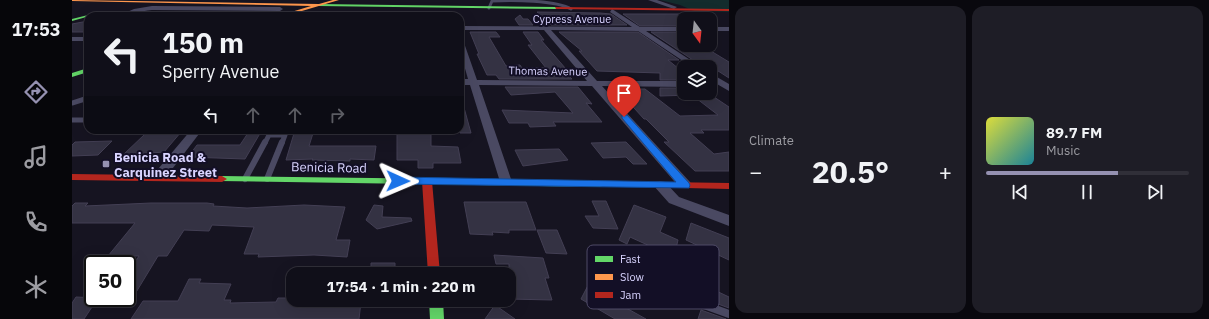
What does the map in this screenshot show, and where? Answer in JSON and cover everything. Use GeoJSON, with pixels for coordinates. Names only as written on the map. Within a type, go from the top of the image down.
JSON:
{"type":"FeatureCollection","features":[{"type":"Feature","properties":{"kind":"main road"},"geometry":{"type":"LineString","coordinates":[[262,0],[322,4],[489,7],[674,7],[729,9]]}},
{"type":"Feature","properties":{"kind":"main road"},"geometry":{"type":"LineString","coordinates":[[72,2],[216,3],[283,12],[337,0]]}},
{"type":"Feature","properties":{"kind":"main road"},"geometry":{"type":"LineString","coordinates":[[72,2],[86,4],[91,8],[85,12]]}},
{"type":"Feature","properties":{"kind":"main road"},"geometry":{"type":"LineString","coordinates":[[322,4],[350,2],[489,7]]}},
{"type":"Feature","properties":{"kind":"main road"},"geometry":{"type":"LineString","coordinates":[[121,12],[149,5],[216,3]]}},
{"type":"Feature","properties":{"kind":"main road"},"geometry":{"type":"LineString","coordinates":[[569,7],[729,9]]}},
{"type":"Feature","properties":{"kind":"main road"},"geometry":{"type":"LineString","coordinates":[[662,9],[674,7]]}},
{"type":"Feature","properties":{"kind":"main road"},"geometry":{"type":"LineString","coordinates":[[72,16],[84,13]]}},
{"type":"Feature","properties":{"kind":"main road"},"geometry":{"type":"LineString","coordinates":[[72,20],[84,17]]}},
{"type":"Feature","properties":{"kind":"main road"},"geometry":{"type":"LineString","coordinates":[[72,75],[84,71]]}},
{"type":"Feature","properties":{"kind":"main road","name":"Benicia Road"},"geometry":{"type":"LineString","coordinates":[[72,177],[729,186]]}},
{"type":"Feature","properties":{"kind":"main road"},"geometry":{"type":"LineString","coordinates":[[427,181],[433,267]]}},
{"type":"Feature","properties":{"kind":"main road"},"geometry":{"type":"LineString","coordinates":[[436,307],[437,319]]}},
{"type":"Feature","properties":{"kind":"street"},"geometry":{"type":"LineString","coordinates":[[651,0],[674,7]]}},
{"type":"Feature","properties":{"kind":"street"},"geometry":{"type":"LineString","coordinates":[[123,12],[152,8],[283,12]]}},
{"type":"Feature","properties":{"kind":"street"},"geometry":{"type":"LineString","coordinates":[[612,11],[686,60]]}},
{"type":"Feature","properties":{"kind":"street","name":"Cypress Avenue"},"geometry":{"type":"LineString","coordinates":[[464,28],[677,29]]}},
{"type":"Feature","properties":{"kind":"street"},"geometry":{"type":"LineString","coordinates":[[545,28],[685,185]]}},
{"type":"Feature","properties":{"kind":"street"},"geometry":{"type":"LineString","coordinates":[[717,29],[729,29]]}},
{"type":"Feature","properties":{"kind":"street"},"geometry":{"type":"LineString","coordinates":[[73,39],[84,34]]}},
{"type":"Feature","properties":{"kind":"street"},"geometry":{"type":"LineString","coordinates":[[73,39],[84,39]]}},
{"type":"Feature","properties":{"kind":"street"},"geometry":{"type":"LineString","coordinates":[[464,52],[506,182]]}},
{"type":"Feature","properties":{"kind":"street"},"geometry":{"type":"LineString","coordinates":[[717,80],[727,86]]}},
{"type":"Feature","properties":{"kind":"street","name":"Thomas Avenue"},"geometry":{"type":"LineString","coordinates":[[464,82],[677,84]]}},
{"type":"Feature","properties":{"kind":"street"},"geometry":{"type":"LineString","coordinates":[[717,85],[727,86]]}},
{"type":"Feature","properties":{"kind":"street"},"geometry":{"type":"LineString","coordinates":[[158,178],[194,134]]}},
{"type":"Feature","properties":{"kind":"street"},"geometry":{"type":"LineString","coordinates":[[660,185],[674,200],[729,221]]}},
{"type":"Feature","properties":{"kind":"lane"},"geometry":{"type":"LineString","coordinates":[[72,103],[84,99]]}},
{"type":"Feature","properties":{"kind":"lane"},"geometry":{"type":"LineString","coordinates":[[72,120],[84,120]]}},
{"type":"Feature","properties":{"kind":"lane"},"geometry":{"type":"LineString","coordinates":[[245,179],[269,135],[285,135],[267,179]]}},
{"type":"Feature","properties":{"kind":"lane"},"geometry":{"type":"LineString","coordinates":[[716,309],[729,314]]}},
{"type":"Feature","properties":{"kind":"green space"},"geometry":{"type":"Polygon","coordinates":[[[660,0],[729,0],[729,12],[694,11],[680,5],[660,0]]]}},
{"type":"Feature","properties":{"kind":"building"},"geometry":{"type":"Polygon","coordinates":[[[537,12],[611,14],[627,25],[551,25],[537,12]]]}},
{"type":"Feature","properties":{"kind":"building"},"geometry":{"type":"Polygon","coordinates":[[[623,14],[677,14],[677,26],[640,26],[623,14]]]}},
{"type":"Feature","properties":{"kind":"building"},"geometry":{"type":"Polygon","coordinates":[[[520,15],[523,19],[528,19],[533,25],[519,25],[515,19],[520,15]]]}},
{"type":"Feature","properties":{"kind":"building"},"geometry":{"type":"Polygon","coordinates":[[[84,22],[84,32],[72,32],[72,24],[84,22]]]}},
{"type":"Feature","properties":{"kind":"building"},"geometry":{"type":"Polygon","coordinates":[[[470,32],[496,32],[500,37],[489,37],[506,66],[520,65],[522,68],[546,68],[528,45],[532,45],[523,32],[538,32],[544,40],[541,40],[572,76],[569,76],[572,79],[499,79],[496,75],[487,75],[477,54],[479,54],[470,32]]]}},
{"type":"Feature","properties":{"kind":"building"},"geometry":{"type":"Polygon","coordinates":[[[559,32],[638,32],[679,60],[668,60],[677,67],[677,80],[660,80],[660,73],[597,71],[579,51],[582,51],[559,32]]]}},
{"type":"Feature","properties":{"kind":"building"},"geometry":{"type":"Polygon","coordinates":[[[651,32],[677,32],[677,49],[651,32]]]}},
{"type":"Feature","properties":{"kind":"building"},"geometry":{"type":"Polygon","coordinates":[[[681,52],[713,52],[729,62],[729,78],[717,70],[717,60],[693,60],[681,52]]]}},
{"type":"Feature","properties":{"kind":"building"},"geometry":{"type":"Polygon","coordinates":[[[505,87],[578,87],[592,104],[586,103],[602,122],[553,122],[556,126],[530,127],[528,123],[509,123],[502,110],[573,113],[555,92],[511,95],[505,87]]]}},
{"type":"Feature","properties":{"kind":"building"},"geometry":{"type":"Polygon","coordinates":[[[660,88],[677,88],[677,95],[660,96],[660,88]]]}},
{"type":"Feature","properties":{"kind":"building"},"geometry":{"type":"Polygon","coordinates":[[[618,89],[645,89],[680,116],[718,115],[698,100],[717,99],[729,107],[729,130],[701,130],[704,133],[690,133],[714,154],[729,152],[729,171],[695,171],[664,142],[669,142],[646,119],[644,119],[625,98],[628,98],[618,89]]]}},
{"type":"Feature","properties":{"kind":"building"},"geometry":{"type":"Polygon","coordinates":[[[464,108],[471,133],[464,133],[464,108]]]}},
{"type":"Feature","properties":{"kind":"building"},"geometry":{"type":"Polygon","coordinates":[[[145,134],[179,134],[164,152],[123,155],[145,134]]]}},
{"type":"Feature","properties":{"kind":"building"},"geometry":{"type":"Polygon","coordinates":[[[247,134],[260,134],[245,159],[188,157],[197,145],[240,145],[247,134]]]}},
{"type":"Feature","properties":{"kind":"building"},"geometry":{"type":"Polygon","coordinates":[[[294,134],[313,134],[309,146],[376,146],[374,160],[286,160],[294,134]]]}},
{"type":"Feature","properties":{"kind":"building"},"geometry":{"type":"Polygon","coordinates":[[[397,134],[431,134],[431,146],[458,147],[461,163],[433,163],[433,168],[418,168],[418,160],[397,160],[397,134]]]}},
{"type":"Feature","properties":{"kind":"building"},"geometry":{"type":"Polygon","coordinates":[[[112,141],[98,155],[72,156],[72,145],[75,142],[112,141]]]}},
{"type":"Feature","properties":{"kind":"building"},"geometry":{"type":"Polygon","coordinates":[[[626,142],[647,164],[633,164],[626,157],[603,158],[591,143],[626,142]]]}},
{"type":"Feature","properties":{"kind":"building"},"geometry":{"type":"Polygon","coordinates":[[[559,149],[568,160],[523,166],[515,150],[559,149]]]}},
{"type":"Feature","properties":{"kind":"building"},"geometry":{"type":"Polygon","coordinates":[[[592,201],[606,201],[618,229],[593,228],[585,216],[599,216],[592,201]]]}},
{"type":"Feature","properties":{"kind":"building"},"geometry":{"type":"Polygon","coordinates":[[[464,202],[526,202],[536,230],[509,230],[509,233],[492,232],[493,235],[470,234],[464,202]]]}},
{"type":"Feature","properties":{"kind":"building"},"geometry":{"type":"Polygon","coordinates":[[[75,203],[88,203],[85,206],[151,203],[207,203],[214,204],[213,206],[247,208],[304,205],[345,207],[336,240],[350,240],[347,257],[314,255],[258,257],[259,254],[244,254],[254,227],[212,225],[209,231],[184,230],[167,256],[158,256],[136,292],[136,260],[139,256],[109,255],[135,223],[72,223],[72,206],[75,203]]]}},
{"type":"Feature","properties":{"kind":"building"},"geometry":{"type":"Polygon","coordinates":[[[374,205],[383,206],[382,217],[411,218],[412,221],[377,229],[366,220],[374,205]]]}},
{"type":"Feature","properties":{"kind":"building"},"geometry":{"type":"Polygon","coordinates":[[[634,205],[666,217],[660,232],[678,240],[677,245],[648,245],[630,237],[627,244],[619,240],[634,205]]]}},
{"type":"Feature","properties":{"kind":"building"},"geometry":{"type":"Polygon","coordinates":[[[691,223],[729,238],[729,260],[719,255],[719,245],[697,245],[686,240],[691,223]]]}},
{"type":"Feature","properties":{"kind":"building"},"geometry":{"type":"Polygon","coordinates":[[[537,230],[557,230],[567,254],[546,253],[537,230]]]}},
{"type":"Feature","properties":{"kind":"building"},"geometry":{"type":"Polygon","coordinates":[[[494,255],[543,258],[549,278],[545,278],[552,300],[516,299],[516,267],[509,267],[509,264],[496,264],[494,255]]]}},
{"type":"Feature","properties":{"kind":"building"},"geometry":{"type":"Polygon","coordinates":[[[371,263],[395,263],[395,267],[371,267],[371,263]]]}},
{"type":"Feature","properties":{"kind":"building"},"geometry":{"type":"Polygon","coordinates":[[[189,279],[201,279],[199,283],[231,284],[224,300],[231,300],[230,303],[276,302],[278,298],[286,298],[286,307],[360,307],[359,319],[131,319],[143,301],[178,301],[189,279]]]}},
{"type":"Feature","properties":{"kind":"building"},"geometry":{"type":"Polygon","coordinates":[[[587,287],[587,303],[581,299],[587,287]]]}},
{"type":"Feature","properties":{"kind":"building"},"geometry":{"type":"Polygon","coordinates":[[[719,292],[729,297],[729,308],[719,304],[719,292]]]}},
{"type":"Feature","properties":{"kind":"building"},"geometry":{"type":"Polygon","coordinates":[[[76,297],[84,297],[84,307],[92,307],[84,319],[72,319],[72,303],[76,297]]]}},
{"type":"Feature","properties":{"kind":"building"},"geometry":{"type":"Polygon","coordinates":[[[494,307],[498,307],[515,319],[485,319],[494,307]]]}},
{"type":"Feature","properties":{"kind":"building"},"geometry":{"type":"Polygon","coordinates":[[[598,309],[628,309],[646,319],[615,319],[598,309]]]}},
{"type":"Feature","properties":{"kind":"building"},"geometry":{"type":"Polygon","coordinates":[[[701,310],[726,319],[698,319],[701,310]]]}},
{"type":"Feature","properties":{"kind":"traffic: fast"},"geometry":{"type":"LineString","coordinates":[[318,5],[556,8]]}},
{"type":"Feature","properties":{"kind":"traffic: fast"},"geometry":{"type":"LineString","coordinates":[[72,20],[84,17]]}},
{"type":"Feature","properties":{"kind":"traffic: fast"},"geometry":{"type":"LineString","coordinates":[[72,75],[84,71]]}},
{"type":"Feature","properties":{"kind":"traffic: fast"},"geometry":{"type":"LineString","coordinates":[[222,179],[600,184]]}},
{"type":"Feature","properties":{"kind":"traffic: fast"},"geometry":{"type":"LineString","coordinates":[[436,307],[437,319]]}},
{"type":"Feature","properties":{"kind":"traffic: slow"},"geometry":{"type":"LineString","coordinates":[[72,0],[318,5]]}},
{"type":"Feature","properties":{"kind":"traffic: slow"},"geometry":{"type":"LineString","coordinates":[[294,12],[337,0]]}},
{"type":"Feature","properties":{"kind":"traffic: jam"},"geometry":{"type":"LineString","coordinates":[[556,8],[729,10]]}},
{"type":"Feature","properties":{"kind":"traffic: jam"},"geometry":{"type":"LineString","coordinates":[[72,177],[222,179]]}},
{"type":"Feature","properties":{"kind":"traffic: jam"},"geometry":{"type":"LineString","coordinates":[[427,181],[433,267]]}},
{"type":"Feature","properties":{"kind":"traffic: jam"},"geometry":{"type":"LineString","coordinates":[[600,184],[729,186]]}},
{"type":"Feature","properties":{"kind":"place","name":"Benicia Road & Carquinez Street"},"geometry":{"type":"Point","coordinates":[106,164]}},
{"type":"Feature","properties":{"kind":"route"},"geometry":{"type":"LineString","coordinates":[[398,181],[685,185],[624,117]]}}]}
